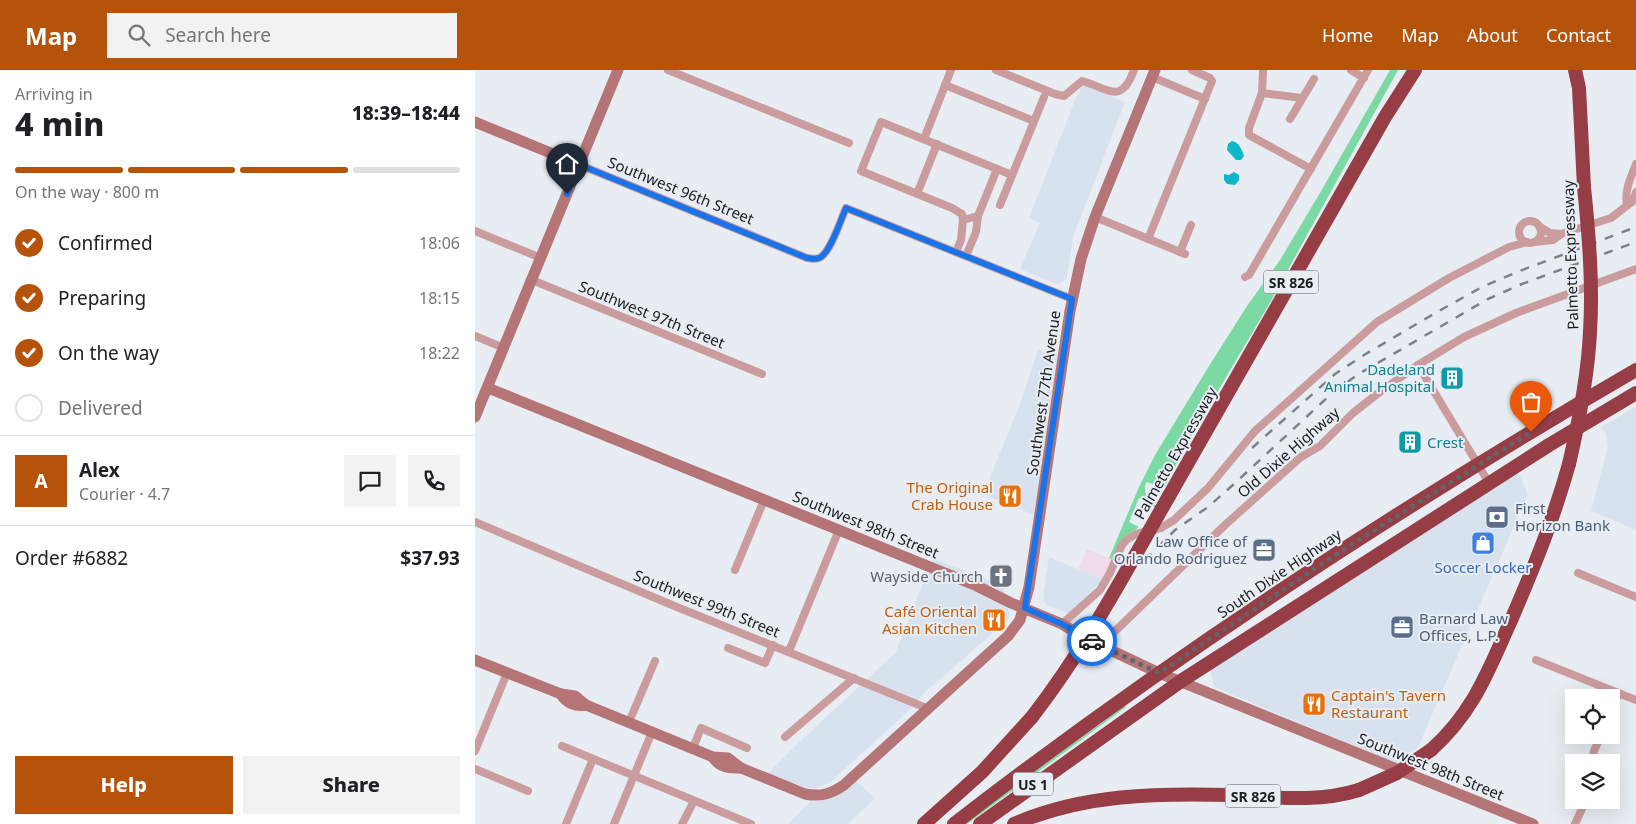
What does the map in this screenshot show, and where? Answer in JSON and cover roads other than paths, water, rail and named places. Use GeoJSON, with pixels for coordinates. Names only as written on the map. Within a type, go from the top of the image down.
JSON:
{"type":"FeatureCollection","features":[{"type":"Feature","properties":{"kind":"highway"},"geometry":{"type":"LineString","coordinates":[[1385,117],[1393,94],[1406,70]]}},
{"type":"Feature","properties":{"kind":"highway","name":"Palmetto Expressway"},"geometry":{"type":"LineString","coordinates":[[924,824],[981,772],[1032,717],[1062,677],[1089,635],[1385,117],[1415,70]]}},
{"type":"Feature","properties":{"kind":"highway","name":"Palmetto Expressway"},"geometry":{"type":"LineString","coordinates":[[1017,823],[1071,806],[1128,796],[1177,794],[1311,798],[1338,795],[1359,790],[1397,773],[1431,750],[1461,719],[1484,681],[1540,552],[1560,498],[1578,424],[1590,333],[1589,239],[1579,88],[1575,70]]}},
{"type":"Feature","properties":{"kind":"highway"},"geometry":{"type":"LineString","coordinates":[[1579,88],[1581,70]]}},
{"type":"Feature","properties":{"kind":"highway"},"geometry":{"type":"LineString","coordinates":[[1606,410],[1611,395],[1631,373]]}},
{"type":"Feature","properties":{"kind":"highway","name":"South Dixie Highway"},"geometry":{"type":"LineString","coordinates":[[954,824],[1030,768],[1072,734],[1338,553],[1478,464],[1631,373]]}},
{"type":"Feature","properties":{"kind":"highway","name":"US 1"},"geometry":{"type":"LineString","coordinates":[[980,824],[1181,681],[1489,483],[1636,392]]}},
{"type":"Feature","properties":{"kind":"highway"},"geometry":{"type":"LineString","coordinates":[[1338,553],[1349,573]]}},
{"type":"Feature","properties":{"kind":"street"},"geometry":{"type":"LineString","coordinates":[[475,417],[618,70]]}},
{"type":"Feature","properties":{"kind":"street"},"geometry":{"type":"LineString","coordinates":[[668,70],[849,143]]}},
{"type":"Feature","properties":{"kind":"street"},"geometry":{"type":"LineString","coordinates":[[924,139],[951,70]]}},
{"type":"Feature","properties":{"kind":"street"},"geometry":{"type":"LineString","coordinates":[[996,70],[1064,96],[1082,81],[1110,92],[1119,92],[1128,84],[1134,70]]}},
{"type":"Feature","properties":{"kind":"street"},"geometry":{"type":"LineString","coordinates":[[1148,239],[1212,79],[1192,70]]}},
{"type":"Feature","properties":{"kind":"street"},"geometry":{"type":"LineString","coordinates":[[1263,70],[1262,92],[1249,128],[1249,134],[1311,169]]}},
{"type":"Feature","properties":{"kind":"street"},"geometry":{"type":"LineString","coordinates":[[1351,70],[1364,78]]}},
{"type":"Feature","properties":{"kind":"street"},"geometry":{"type":"LineString","coordinates":[[1245,277],[1249,275],[1369,70]]}},
{"type":"Feature","properties":{"kind":"street"},"geometry":{"type":"LineString","coordinates":[[1153,74],[1205,99]]}},
{"type":"Feature","properties":{"kind":"street","name":"Southwest 77th Avenue"},"geometry":{"type":"LineString","coordinates":[[693,748],[713,756],[728,758],[741,768],[805,794],[825,795],[844,786],[1018,626],[1025,608],[1072,299],[1081,259],[1095,217],[1153,74]]}},
{"type":"Feature","properties":{"kind":"street"},"geometry":{"type":"LineString","coordinates":[[1290,119],[1314,79]]}},
{"type":"Feature","properties":{"kind":"street"},"geometry":{"type":"LineString","coordinates":[[945,85],[1034,120]]}},
{"type":"Feature","properties":{"kind":"street"},"geometry":{"type":"LineString","coordinates":[[1262,92],[1302,98]]}},
{"type":"Feature","properties":{"kind":"street"},"geometry":{"type":"LineString","coordinates":[[1000,205],[1044,97]]}},
{"type":"Feature","properties":{"kind":"street","name":"Southwest 96th Street"},"geometry":{"type":"LineString","coordinates":[[475,122],[807,258],[820,258],[829,246],[846,208],[956,252]]}},
{"type":"Feature","properties":{"kind":"street"},"geometry":{"type":"LineString","coordinates":[[1012,175],[881,122],[861,171],[957,210],[962,214],[961,240],[956,252],[1072,299]]}},
{"type":"Feature","properties":{"kind":"street"},"geometry":{"type":"LineString","coordinates":[[917,194],[937,144]]}},
{"type":"Feature","properties":{"kind":"street"},"geometry":{"type":"LineString","coordinates":[[1627,204],[1625,198],[1636,164]]}},
{"type":"Feature","properties":{"kind":"street"},"geometry":{"type":"LineString","coordinates":[[966,256],[977,228],[978,216],[997,169]]}},
{"type":"Feature","properties":{"kind":"street"},"geometry":{"type":"LineString","coordinates":[[1062,624],[1100,590],[1110,574],[1125,541],[1136,534],[1161,528],[1174,520],[1208,488],[1255,431],[1377,322],[1449,278],[1509,247],[1553,240],[1561,234],[1611,218],[1633,201],[1636,192]]}},
{"type":"Feature","properties":{"kind":"street"},"geometry":{"type":"LineString","coordinates":[[963,220],[978,216]]}},
{"type":"Feature","properties":{"kind":"street"},"geometry":{"type":"LineString","coordinates":[[1095,217],[1183,253],[1191,225]]}},
{"type":"Feature","properties":{"kind":"street"},"geometry":{"type":"LineString","coordinates":[[1509,247],[1522,224],[1529,221],[1536,222],[1550,233],[1561,234]]}},
{"type":"Feature","properties":{"kind":"street"},"geometry":{"type":"LineString","coordinates":[[1531,242],[1541,234],[1540,227]]}},
{"type":"Feature","properties":{"kind":"street"},"geometry":{"type":"LineString","coordinates":[[475,231],[541,258]]}},
{"type":"Feature","properties":{"kind":"street"},"geometry":{"type":"LineString","coordinates":[[1519,231],[1521,238],[1531,242]]}},
{"type":"Feature","properties":{"kind":"street","name":"Old Dixie Highway"},"geometry":{"type":"LineString","coordinates":[[1103,646],[1116,630],[1225,525],[1301,457],[1316,449],[1353,412],[1418,365],[1464,338],[1516,313],[1636,268]]}},
{"type":"Feature","properties":{"kind":"street","name":"Southwest 97th Street"},"geometry":{"type":"LineString","coordinates":[[532,280],[762,374]]}},
{"type":"Feature","properties":{"kind":"street"},"geometry":{"type":"LineString","coordinates":[[475,336],[504,348]]}},
{"type":"Feature","properties":{"kind":"street"},"geometry":{"type":"LineString","coordinates":[[1418,365],[1489,483]]}},
{"type":"Feature","properties":{"kind":"street","name":"Southwest 98th Street"},"geometry":{"type":"LineString","coordinates":[[488,388],[977,586],[1062,624],[1159,673],[1512,820],[1533,824]]}},
{"type":"Feature","properties":{"kind":"street"},"geometry":{"type":"LineString","coordinates":[[735,570],[764,500]]}},
{"type":"Feature","properties":{"kind":"street","name":"Southwest 99th Street"},"geometry":{"type":"LineString","coordinates":[[475,522],[664,602],[929,709]]}},
{"type":"Feature","properties":{"kind":"street"},"geometry":{"type":"LineString","coordinates":[[789,651],[839,530]]}},
{"type":"Feature","properties":{"kind":"street"},"geometry":{"type":"LineString","coordinates":[[1578,573],[1636,597]]}},
{"type":"Feature","properties":{"kind":"street"},"geometry":{"type":"LineString","coordinates":[[728,648],[765,663],[773,645]]}},
{"type":"Feature","properties":{"kind":"street"},"geometry":{"type":"LineString","coordinates":[[475,660],[561,694],[575,696],[586,705],[693,748],[701,728],[747,748]]}},
{"type":"Feature","properties":{"kind":"street"},"geometry":{"type":"LineString","coordinates":[[1535,660],[1607,689]]}},
{"type":"Feature","properties":{"kind":"street"},"geometry":{"type":"LineString","coordinates":[[629,722],[655,661]]}},
{"type":"Feature","properties":{"kind":"street"},"geometry":{"type":"LineString","coordinates":[[475,751],[507,673]]}},
{"type":"Feature","properties":{"kind":"street"},"geometry":{"type":"LineString","coordinates":[[785,737],[854,678]]}},
{"type":"Feature","properties":{"kind":"street"},"geometry":{"type":"LineString","coordinates":[[1620,694],[1636,700]]}},
{"type":"Feature","properties":{"kind":"street"},"geometry":{"type":"LineString","coordinates":[[614,824],[652,732]]}},
{"type":"Feature","properties":{"kind":"street"},"geometry":{"type":"LineString","coordinates":[[563,746],[751,824]]}},
{"type":"Feature","properties":{"kind":"street"},"geometry":{"type":"LineString","coordinates":[[566,824],[593,759]]}},
{"type":"Feature","properties":{"kind":"street"},"geometry":{"type":"LineString","coordinates":[[475,769],[528,791]]}},
{"type":"Feature","properties":{"kind":"street"},"geometry":{"type":"LineString","coordinates":[[682,824],[694,801]]}},
{"type":"Feature","properties":{"kind":"street"},"geometry":{"type":"LineString","coordinates":[[1575,824],[1581,809]]}},
{"type":"Feature","properties":{"kind":"water"},"geometry":{"type":"Polygon","coordinates":[[[1232,141],[1237,143],[1241,149],[1244,156],[1241,160],[1236,160],[1227,150],[1228,144],[1232,141]]]}},
{"type":"Feature","properties":{"kind":"water"},"geometry":{"type":"Polygon","coordinates":[[[1234,172],[1239,175],[1239,180],[1235,185],[1227,184],[1224,180],[1224,174],[1229,175],[1234,172]]]}},
{"type":"Feature","properties":{"kind":"railway"},"geometry":{"type":"LineString","coordinates":[[1252,448],[1335,374],[1437,312],[1482,287],[1517,272],[1636,227]]}},
{"type":"Feature","properties":{"kind":"railway"},"geometry":{"type":"LineString","coordinates":[[1145,560],[1175,530],[1208,507],[1329,396],[1357,375],[1488,299],[1522,284],[1636,242]]}},
{"type":"Feature","properties":{"kind":"place","name":"Dadeland Animal Hospital"},"geometry":{"type":"Point","coordinates":[1452,378]}},
{"type":"Feature","properties":{"kind":"place","name":"Crest"},"geometry":{"type":"Point","coordinates":[1410,442]}},
{"type":"Feature","properties":{"kind":"place","name":"The Original Crab House"},"geometry":{"type":"Point","coordinates":[1010,496]}},
{"type":"Feature","properties":{"kind":"place","name":"First Horizon Bank"},"geometry":{"type":"Point","coordinates":[1497,517]}},
{"type":"Feature","properties":{"kind":"place","name":"Soccer Locker"},"geometry":{"type":"Point","coordinates":[1483,543]}},
{"type":"Feature","properties":{"kind":"place","name":"Law Office of Orlando Rodriguez"},"geometry":{"type":"Point","coordinates":[1264,550]}},
{"type":"Feature","properties":{"kind":"place","name":"Wayside Church"},"geometry":{"type":"Point","coordinates":[1001,576]}},
{"type":"Feature","properties":{"kind":"place","name":"Café Oriental Asian Kitchen"},"geometry":{"type":"Point","coordinates":[994,620]}},
{"type":"Feature","properties":{"kind":"place","name":"Barnard Law Offices, L.P."},"geometry":{"type":"Point","coordinates":[1402,627]}},
{"type":"Feature","properties":{"kind":"place","name":"Captain's Tavern Restaurant"},"geometry":{"type":"Point","coordinates":[1314,704]}}]}
